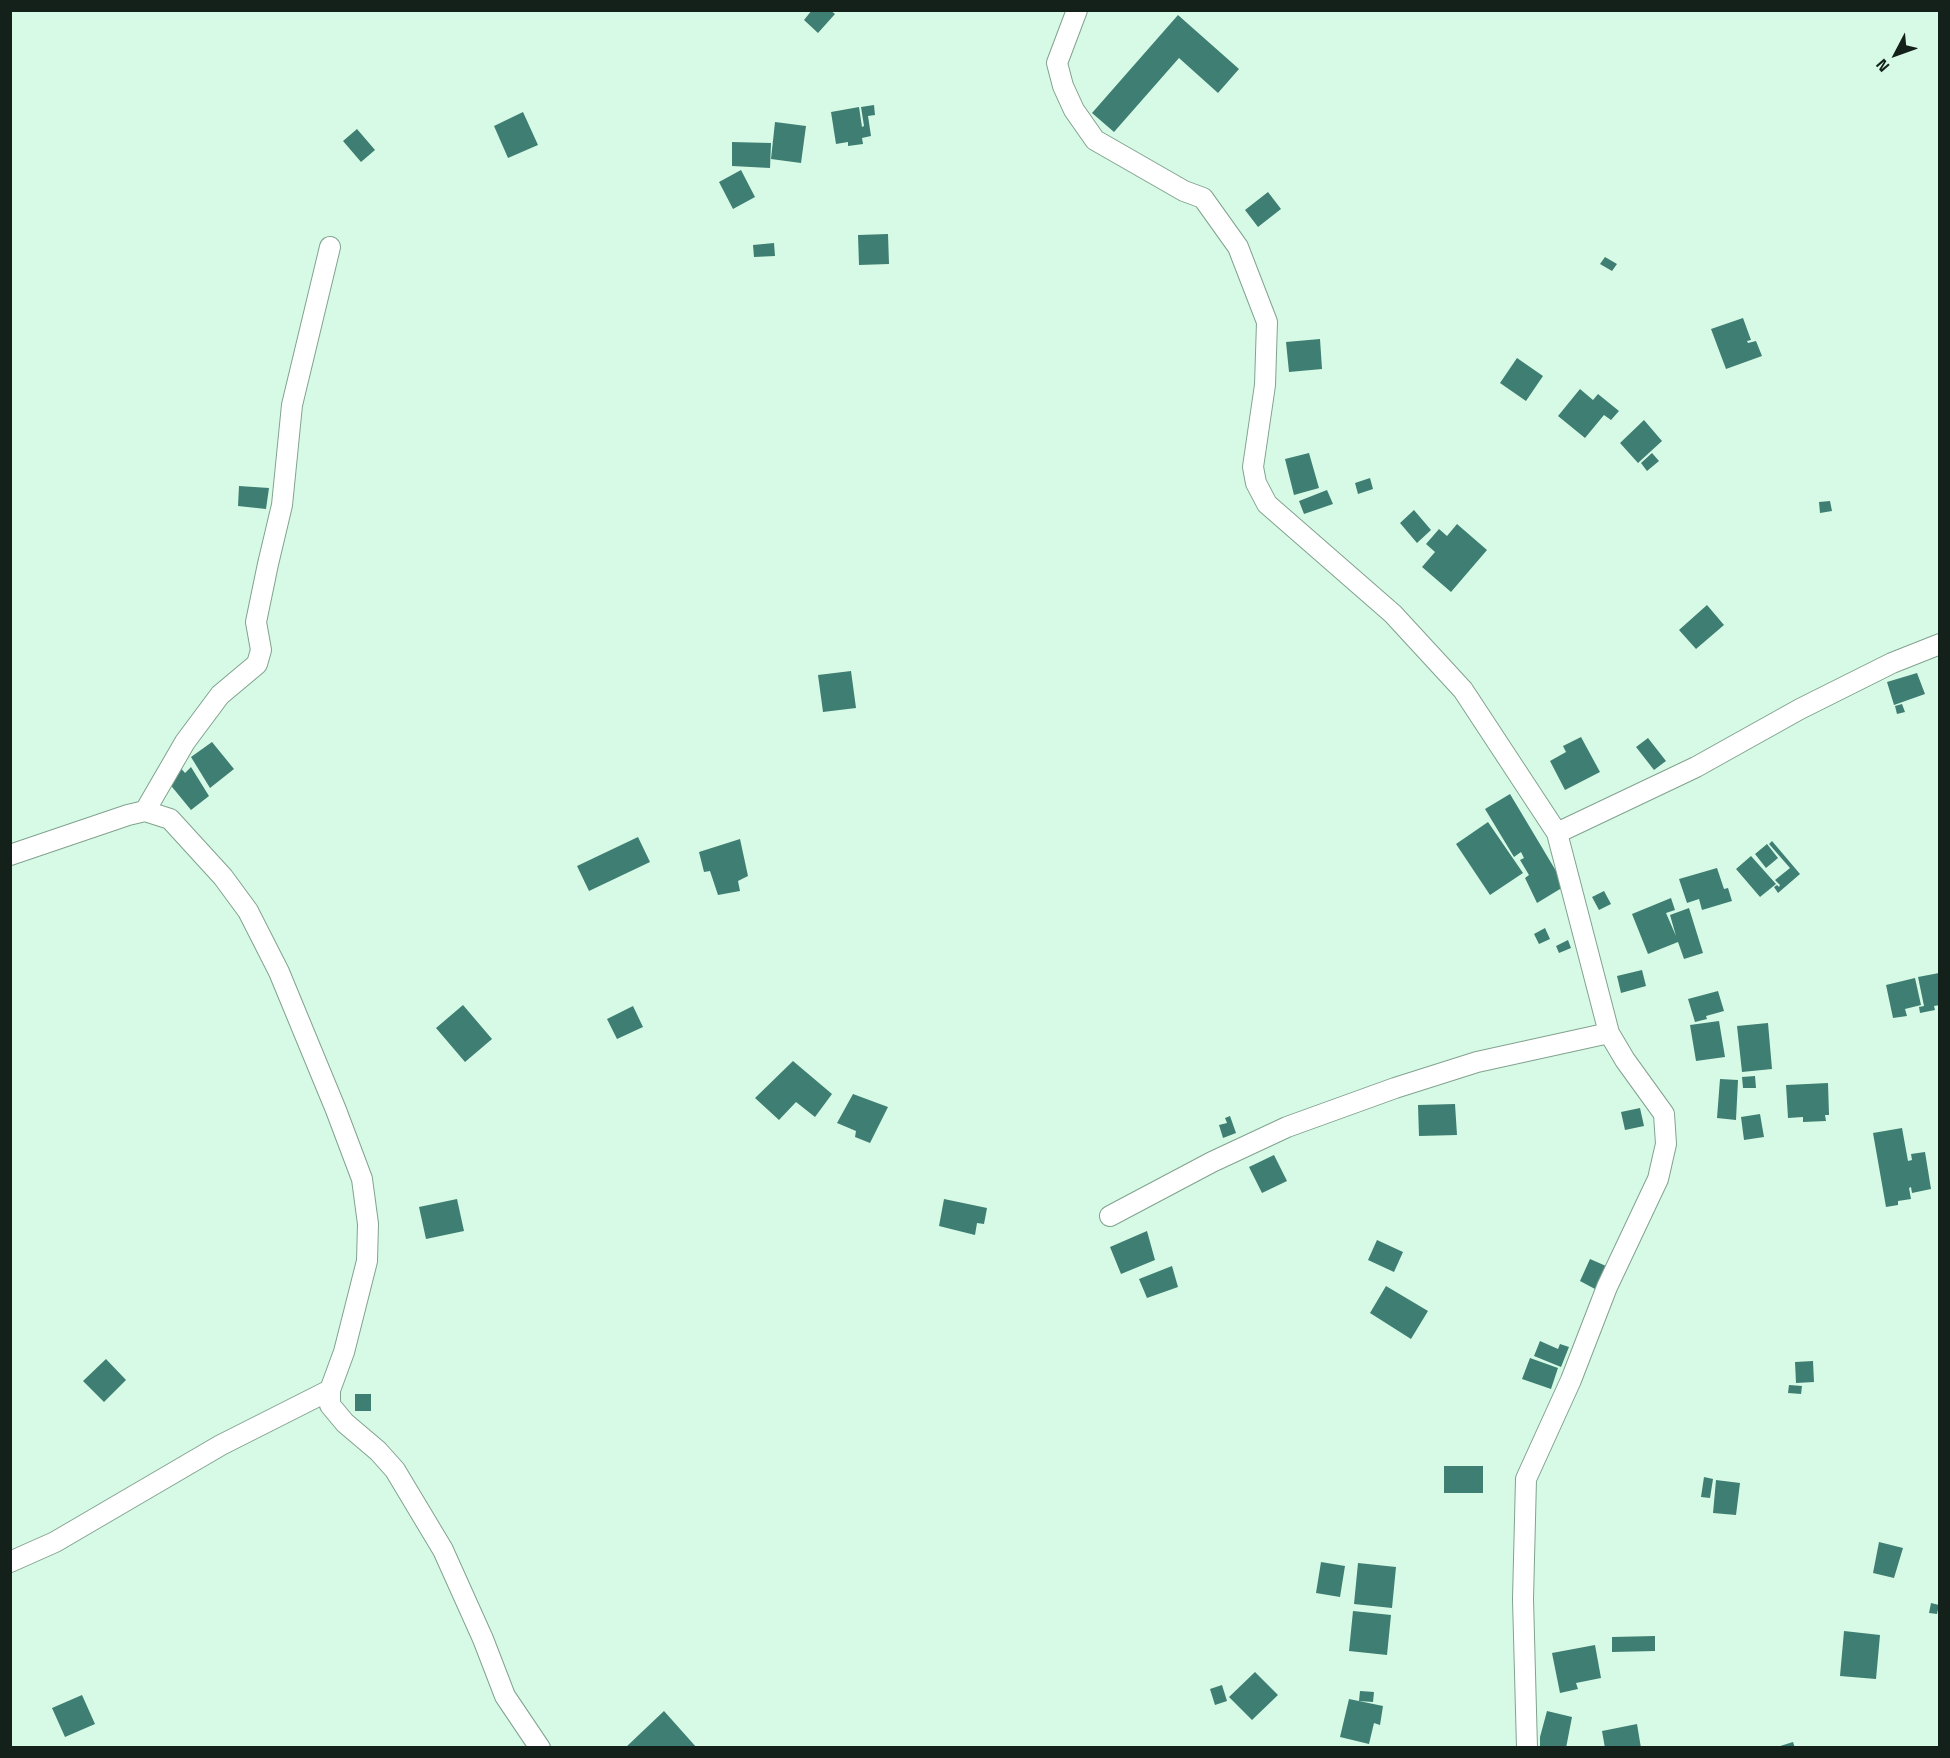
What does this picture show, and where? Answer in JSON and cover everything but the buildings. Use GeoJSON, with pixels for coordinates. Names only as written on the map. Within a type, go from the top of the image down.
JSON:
{"type":"FeatureCollection","features":[{"type":"Feature","properties":{"kind":"street"},"geometry":{"type":"LineString","coordinates":[[1077,10],[1057,63],[1063,87],[1074,110],[1095,140],[1184,191],[1203,198],[1238,247],[1268,322],[1265,385],[1253,467],[1256,483],[1267,504],[1394,614],[1463,690],[1557,832],[1609,1033],[1625,1060],[1664,1114],[1666,1144],[1658,1179],[1607,1287],[1571,1380],[1526,1479],[1523,1599],[1527,1748]]}},
{"type":"Feature","properties":{"kind":"street"},"geometry":{"type":"LineString","coordinates":[[145,811],[185,742],[220,694],[257,664],[261,650],[256,622],[282,505],[292,405],[330,247]]}},
{"type":"Feature","properties":{"kind":"street"},"geometry":{"type":"LineString","coordinates":[[1557,832],[1696,767],[1800,709],[1892,663],[1940,644]]}},
{"type":"Feature","properties":{"kind":"street"},"geometry":{"type":"LineString","coordinates":[[10,855],[145,811],[170,819],[223,877],[248,911],[279,972],[362,1179],[368,1224],[368,1261],[347,1341],[330,1390],[330,1405],[345,1424],[378,1451],[395,1470],[443,1550],[483,1639],[505,1696],[540,1748]]}},
{"type":"Feature","properties":{"kind":"street"},"geometry":{"type":"LineString","coordinates":[[1110,1216],[1212,1162],[1287,1127],[1395,1088],[1477,1062],[1609,1033]]}},
{"type":"Feature","properties":{"kind":"street"},"geometry":{"type":"LineString","coordinates":[[10,1562],[55,1542],[221,1445],[330,1390]]}}]}
